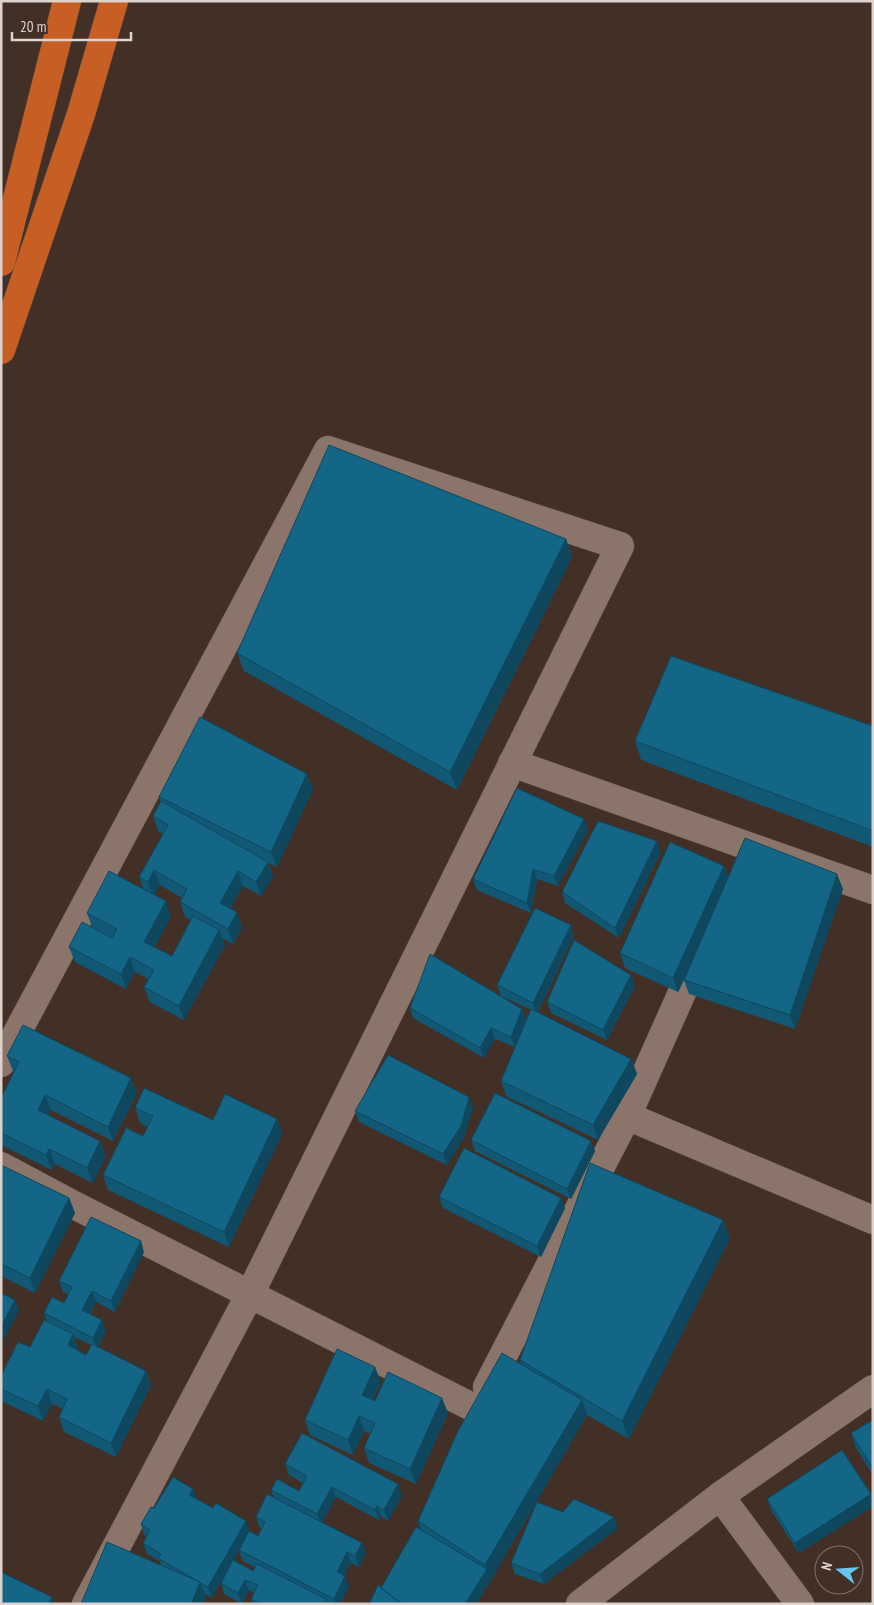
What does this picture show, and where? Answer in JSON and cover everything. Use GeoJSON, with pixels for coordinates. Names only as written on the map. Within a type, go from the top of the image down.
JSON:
{"type":"FeatureCollection","features":[{"type":"Feature","properties":{"kind":"highway"},"geometry":{"type":"LineString","coordinates":[[1,262],[67,1]]}},
{"type":"Feature","properties":{"kind":"highway"},"geometry":{"type":"LineString","coordinates":[[1,350],[81,114],[114,1]]}},
{"type":"Feature","properties":{"kind":"street"},"geometry":{"type":"LineString","coordinates":[[1,1063],[328,450],[620,546],[250,1294],[86,1604]]}},
{"type":"Feature","properties":{"kind":"street"},"geometry":{"type":"LineString","coordinates":[[512,763],[873,890]]}},
{"type":"Feature","properties":{"kind":"street"},"geometry":{"type":"LineString","coordinates":[[736,872],[748,845]]}},
{"type":"Feature","properties":{"kind":"street"},"geometry":{"type":"LineString","coordinates":[[1,1166],[250,1294],[472,1418],[627,1116],[712,926]]}},
{"type":"Feature","properties":{"kind":"street"},"geometry":{"type":"LineString","coordinates":[[627,1116],[873,1220]]}},
{"type":"Feature","properties":{"kind":"street"},"geometry":{"type":"LineString","coordinates":[[580,1604],[720,1496],[873,1389]]}},
{"type":"Feature","properties":{"kind":"street"},"geometry":{"type":"LineString","coordinates":[[720,1496],[800,1604]]}},
{"type":"Feature","properties":{"kind":"building"},"geometry":{"type":"Polygon","coordinates":[[[329,445],[566,539],[450,772],[237,653],[329,445]]]}},
{"type":"Feature","properties":{"kind":"building"},"geometry":{"type":"Polygon","coordinates":[[[671,656],[873,726],[873,831],[635,741],[671,656]]]}},
{"type":"Feature","properties":{"kind":"building"},"geometry":{"type":"Polygon","coordinates":[[[200,717],[307,774],[271,852],[159,797],[200,717]]]}},
{"type":"Feature","properties":{"kind":"building"},"geometry":{"type":"Polygon","coordinates":[[[517,788],[584,819],[554,876],[533,869],[527,903],[473,879],[517,788]]]}},
{"type":"Feature","properties":{"kind":"building"},"geometry":{"type":"Polygon","coordinates":[[[161,801],[268,862],[256,882],[238,871],[220,903],[237,912],[228,929],[180,902],[187,889],[154,870],[148,882],[139,877],[168,825],[153,816],[161,801]]]}},
{"type":"Feature","properties":{"kind":"building"},"geometry":{"type":"Polygon","coordinates":[[[598,821],[657,841],[615,928],[562,892],[598,821]]]}},
{"type":"Feature","properties":{"kind":"building"},"geometry":{"type":"Polygon","coordinates":[[[745,838],[837,874],[790,1015],[684,980],[745,838]]]}},
{"type":"Feature","properties":{"kind":"building"},"geometry":{"type":"Polygon","coordinates":[[[670,842],[724,866],[673,978],[620,953],[670,842]]]}},
{"type":"Feature","properties":{"kind":"building"},"geometry":{"type":"Polygon","coordinates":[[[109,871],[166,901],[144,942],[172,956],[193,916],[219,930],[179,1006],[144,987],[154,970],[130,957],[121,974],[69,947],[82,922],[112,938],[117,929],[87,913],[109,871]]]}},
{"type":"Feature","properties":{"kind":"building"},"geometry":{"type":"Polygon","coordinates":[[[535,908],[571,925],[533,1003],[497,985],[535,908]]]}},
{"type":"Feature","properties":{"kind":"building"},"geometry":{"type":"Polygon","coordinates":[[[574,940],[631,975],[603,1030],[547,1002],[574,940]]]}},
{"type":"Feature","properties":{"kind":"building"},"geometry":{"type":"Polygon","coordinates":[[[430,954],[522,1009],[511,1037],[491,1028],[480,1048],[410,1008],[430,954]]]}},
{"type":"Feature","properties":{"kind":"building"},"geometry":{"type":"Polygon","coordinates":[[[531,1009],[631,1059],[593,1125],[501,1081],[531,1009]]]}},
{"type":"Feature","properties":{"kind":"building"},"geometry":{"type":"Polygon","coordinates":[[[23,1025],[131,1078],[108,1127],[45,1095],[38,1110],[100,1141],[87,1168],[49,1149],[46,1155],[1,1133],[1,1098],[19,1062],[7,1056],[23,1025]]]}},
{"type":"Feature","properties":{"kind":"building"},"geometry":{"type":"Polygon","coordinates":[[[388,1055],[469,1097],[461,1126],[443,1154],[355,1111],[388,1055]]]}},
{"type":"Feature","properties":{"kind":"building"},"geometry":{"type":"Polygon","coordinates":[[[144,1088],[213,1120],[225,1094],[277,1119],[224,1232],[103,1175],[126,1128],[143,1136],[153,1116],[135,1108],[144,1088]]]}},
{"type":"Feature","properties":{"kind":"building"},"geometry":{"type":"Polygon","coordinates":[[[495,1093],[591,1141],[567,1189],[471,1140],[495,1093]]]}},
{"type":"Feature","properties":{"kind":"building"},"geometry":{"type":"Polygon","coordinates":[[[464,1148],[561,1198],[537,1246],[439,1197],[464,1148]]]}},
{"type":"Feature","properties":{"kind":"building"},"geometry":{"type":"Polygon","coordinates":[[[590,1163],[723,1220],[622,1421],[520,1360],[590,1163]]]}},
{"type":"Feature","properties":{"kind":"building"},"geometry":{"type":"Polygon","coordinates":[[[1,1165],[69,1198],[30,1278],[1,1264],[1,1165]]]}},
{"type":"Feature","properties":{"kind":"building"},"geometry":{"type":"Polygon","coordinates":[[[91,1217],[141,1241],[111,1301],[92,1291],[82,1310],[102,1320],[93,1338],[44,1313],[52,1297],[64,1303],[72,1287],[59,1281],[91,1217]]]}},
{"type":"Feature","properties":{"kind":"building"},"geometry":{"type":"Polygon","coordinates":[[[1,1293],[15,1300],[1,1327],[1,1293]]]}},
{"type":"Feature","properties":{"kind":"building"},"geometry":{"type":"Polygon","coordinates":[[[44,1320],[73,1334],[68,1345],[86,1355],[92,1344],[146,1371],[111,1443],[59,1417],[67,1399],[47,1389],[38,1406],[1,1389],[1,1376],[18,1342],[30,1347],[44,1320]]]}},
{"type":"Feature","properties":{"kind":"building"},"geometry":{"type":"Polygon","coordinates":[[[337,1349],[375,1367],[362,1395],[375,1401],[388,1372],[442,1398],[410,1469],[364,1448],[375,1423],[359,1416],[348,1440],[305,1420],[337,1349]]]}},
{"type":"Feature","properties":{"kind":"building"},"geometry":{"type":"Polygon","coordinates":[[[502,1353],[582,1400],[485,1565],[418,1521],[457,1433],[502,1353]]]}},
{"type":"Feature","properties":{"kind":"building"},"geometry":{"type":"Polygon","coordinates":[[[873,1420],[873,1469],[851,1433],[873,1420]]]}},
{"type":"Feature","properties":{"kind":"building"},"geometry":{"type":"Polygon","coordinates":[[[302,1433],[398,1484],[384,1510],[377,1506],[375,1510],[332,1487],[317,1514],[271,1490],[277,1479],[299,1491],[307,1476],[285,1464],[302,1433]]]}},
{"type":"Feature","properties":{"kind":"building"},"geometry":{"type":"Polygon","coordinates":[[[842,1450],[871,1494],[795,1543],[767,1499],[842,1450]]]}},
{"type":"Feature","properties":{"kind":"building"},"geometry":{"type":"Polygon","coordinates":[[[173,1477],[193,1489],[189,1495],[213,1508],[216,1503],[246,1521],[208,1587],[158,1558],[161,1554],[143,1543],[150,1530],[141,1524],[151,1507],[154,1508],[173,1477]]]}},
{"type":"Feature","properties":{"kind":"building"},"geometry":{"type":"Polygon","coordinates":[[[267,1494],[362,1543],[355,1556],[347,1552],[337,1572],[345,1576],[334,1599],[239,1550],[249,1531],[258,1536],[265,1522],[256,1517],[267,1494]]]}},
{"type":"Feature","properties":{"kind":"building"},"geometry":{"type":"Polygon","coordinates":[[[574,1499],[614,1517],[540,1574],[511,1563],[537,1502],[563,1512],[574,1499]]]}},
{"type":"Feature","properties":{"kind":"building"},"geometry":{"type":"Polygon","coordinates":[[[416,1527],[487,1569],[465,1604],[403,1604],[381,1588],[416,1527]]]}},
{"type":"Feature","properties":{"kind":"building"},"geometry":{"type":"Polygon","coordinates":[[[107,1542],[200,1582],[191,1604],[81,1604],[107,1542]]]}},
{"type":"Feature","properties":{"kind":"building"},"geometry":{"type":"Polygon","coordinates":[[[233,1560],[253,1571],[257,1564],[326,1599],[324,1604],[261,1604],[251,1599],[258,1585],[245,1580],[238,1593],[221,1583],[233,1560]]]}},
{"type":"Feature","properties":{"kind":"building"},"geometry":{"type":"Polygon","coordinates":[[[1,1572],[52,1597],[48,1604],[1,1604],[1,1572]]]}},
{"type":"Feature","properties":{"kind":"building"},"geometry":{"type":"Polygon","coordinates":[[[378,1585],[401,1604],[369,1604],[378,1585]]]}}]}
